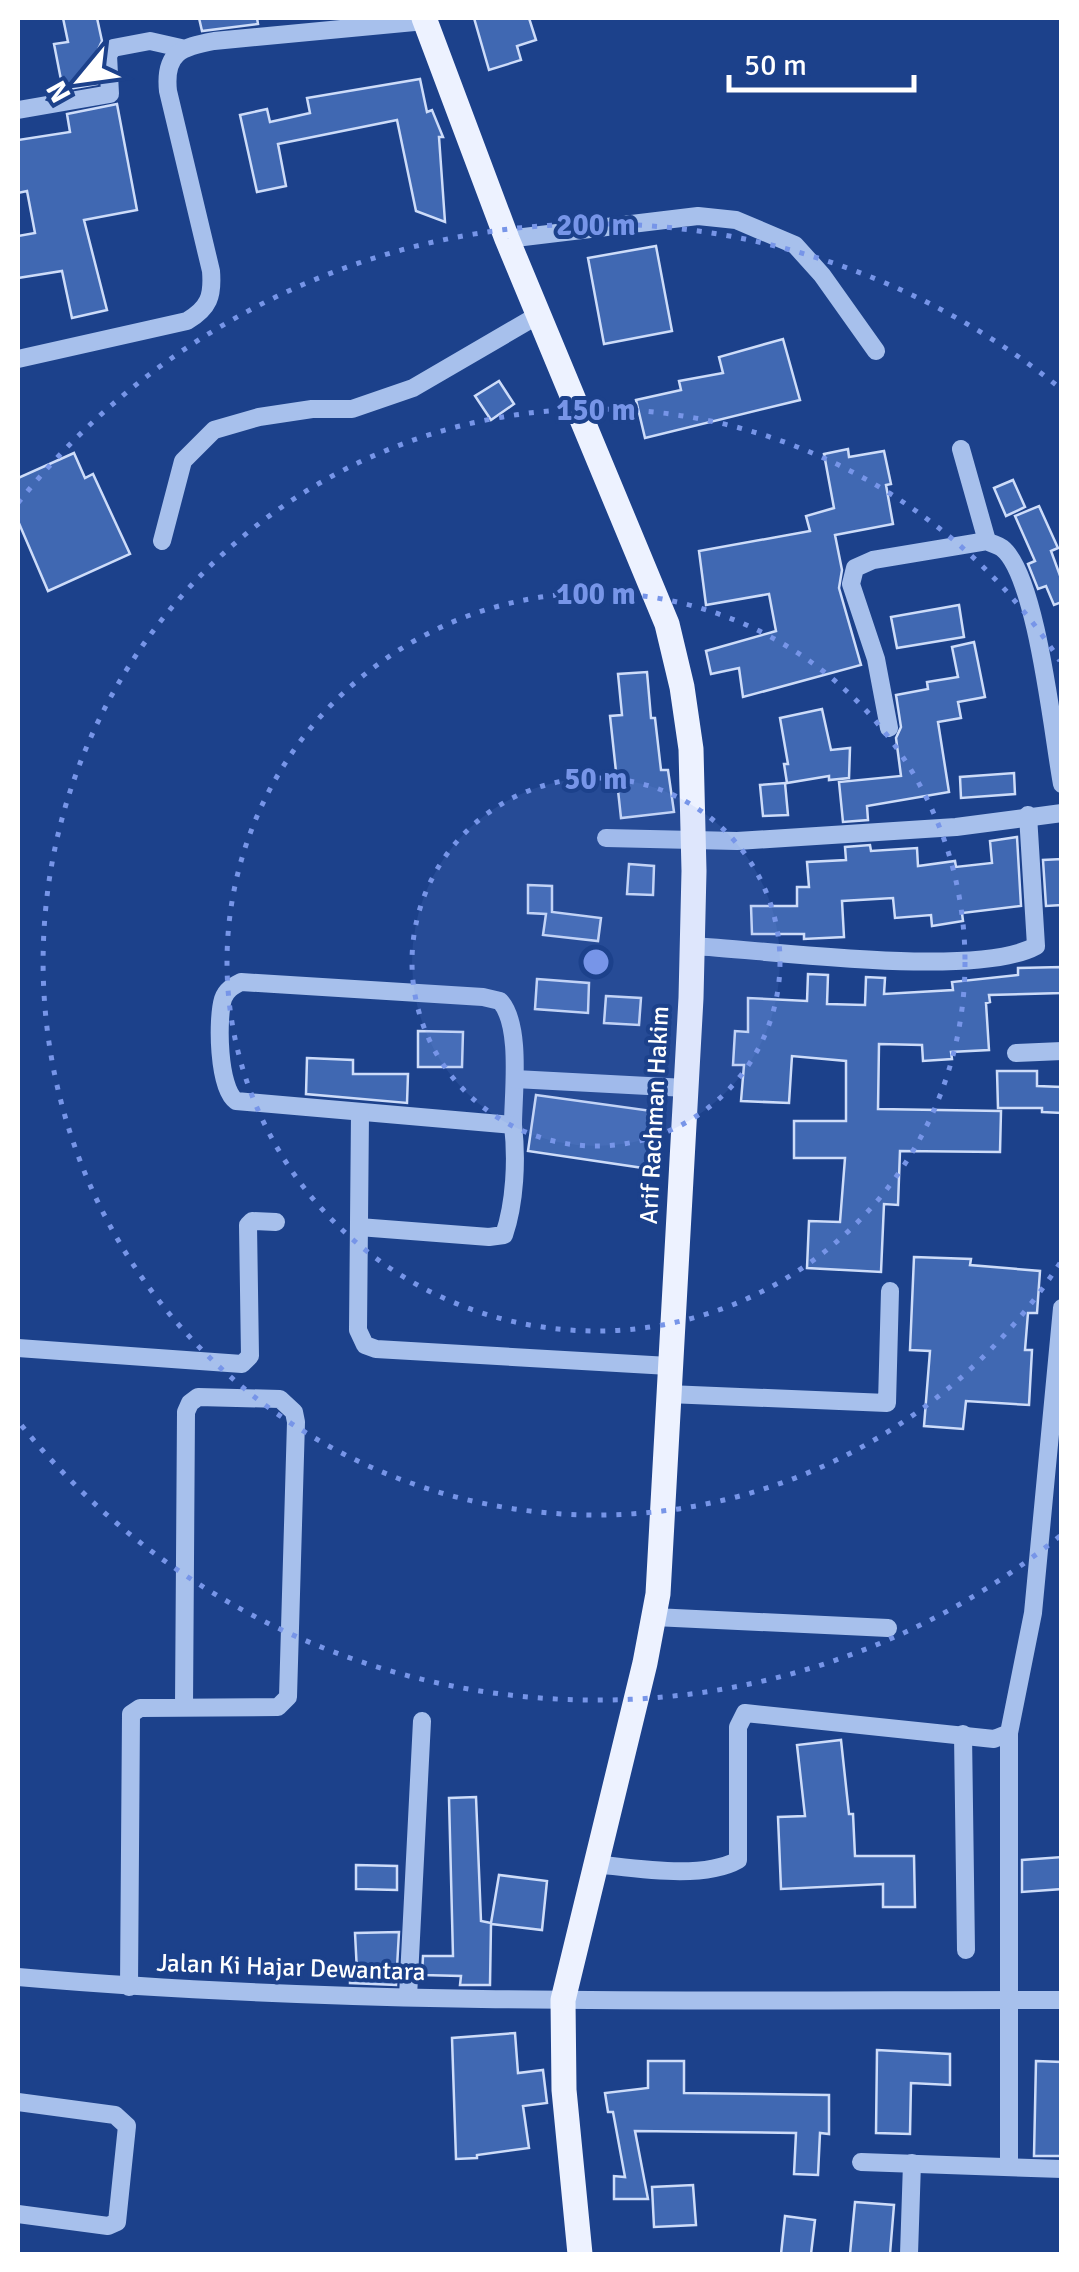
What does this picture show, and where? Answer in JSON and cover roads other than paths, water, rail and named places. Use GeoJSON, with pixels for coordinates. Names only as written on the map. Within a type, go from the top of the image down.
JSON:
{"type":"FeatureCollection","features":[{"type":"Feature","properties":{"kind":"main road","name":"Arif Rachman Hakim"},"geometry":{"type":"LineString","coordinates":[[424,19],[507,239],[668,624],[691,750],[693,946],[658,1594],[563,2000],[564,2090],[580,2254]]}},
{"type":"Feature","properties":{"kind":"street"},"geometry":{"type":"LineString","coordinates":[[18,110],[110,94],[108,55],[113,48],[150,42],[182,48],[214,41],[424,19]]}},
{"type":"Feature","properties":{"kind":"street"},"geometry":{"type":"LineString","coordinates":[[18,358],[187,321],[208,304],[213,294],[210,271],[166,76],[182,48]]}},
{"type":"Feature","properties":{"kind":"street"},"geometry":{"type":"LineString","coordinates":[[507,239],[698,216],[736,220],[795,245],[822,274],[876,351]]}},
{"type":"Feature","properties":{"kind":"street"},"geometry":{"type":"LineString","coordinates":[[162,542],[183,461],[214,430],[277,414],[352,408],[414,388],[540,314]]}},
{"type":"Feature","properties":{"kind":"street"},"geometry":{"type":"LineString","coordinates":[[961,449],[988,542]]}},
{"type":"Feature","properties":{"kind":"street"},"geometry":{"type":"LineString","coordinates":[[888,728],[876,658],[851,584],[855,568],[873,560],[988,542],[1004,548],[1035,625],[1062,784]]}},
{"type":"Feature","properties":{"kind":"street"},"geometry":{"type":"LineString","coordinates":[[606,838],[694,841],[956,826],[1062,813]]}},
{"type":"Feature","properties":{"kind":"street"},"geometry":{"type":"LineString","coordinates":[[693,946],[922,961],[992,958],[1026,951],[1036,946],[1028,815]]}},
{"type":"Feature","properties":{"kind":"street"},"geometry":{"type":"LineString","coordinates":[[358,1228],[504,1235],[514,1161],[510,1016],[500,1002],[483,998],[254,982],[241,982],[230,988],[222,1002],[221,1071],[229,1096],[236,1101],[513,1126]]}},
{"type":"Feature","properties":{"kind":"street"},"geometry":{"type":"LineString","coordinates":[[1016,1052],[1062,1051]]}},
{"type":"Feature","properties":{"kind":"street"},"geometry":{"type":"LineString","coordinates":[[514,1079],[686,1088]]}},
{"type":"Feature","properties":{"kind":"street"},"geometry":{"type":"LineString","coordinates":[[360,1114],[358,1330],[360,1338],[372,1348],[670,1366]]}},
{"type":"Feature","properties":{"kind":"street"},"geometry":{"type":"LineString","coordinates":[[18,1348],[242,1364],[250,1356],[248,1225],[252,1221],[276,1222]]}},
{"type":"Feature","properties":{"kind":"street"},"geometry":{"type":"LineString","coordinates":[[668,1394],[887,1403],[890,1291]]}},
{"type":"Feature","properties":{"kind":"street"},"geometry":{"type":"LineString","coordinates":[[1008,2165],[1010,1734],[1032,1614],[1062,1308]]}},
{"type":"Feature","properties":{"kind":"street"},"geometry":{"type":"LineString","coordinates":[[129,1987],[131,1714],[137,1708],[184,1708],[278,1707],[288,1698],[296,1422],[294,1412],[280,1400],[198,1397],[186,1412],[184,1708]]}},
{"type":"Feature","properties":{"kind":"street"},"geometry":{"type":"LineString","coordinates":[[654,1617],[888,1628]]}},
{"type":"Feature","properties":{"kind":"street"},"geometry":{"type":"LineString","coordinates":[[595,1864],[704,1870],[738,1860],[738,1727],[746,1713],[994,1739],[1010,1734]]}},
{"type":"Feature","properties":{"kind":"street"},"geometry":{"type":"LineString","coordinates":[[408,1997],[422,1721]]}},
{"type":"Feature","properties":{"kind":"street"},"geometry":{"type":"LineString","coordinates":[[963,1734],[966,1950]]}},
{"type":"Feature","properties":{"kind":"street","name":"Jalan Ki Hajar Dewantara"},"geometry":{"type":"LineString","coordinates":[[18,1977],[129,1987],[408,1997],[1062,2000]]}},
{"type":"Feature","properties":{"kind":"street"},"geometry":{"type":"LineString","coordinates":[[18,2102],[115,2114],[127,2126],[116,2222],[108,2226],[18,2214]]}},
{"type":"Feature","properties":{"kind":"street"},"geometry":{"type":"LineString","coordinates":[[861,2162],[1062,2169]]}},
{"type":"Feature","properties":{"kind":"street"},"geometry":{"type":"LineString","coordinates":[[909,2254],[912,2164]]}}]}
